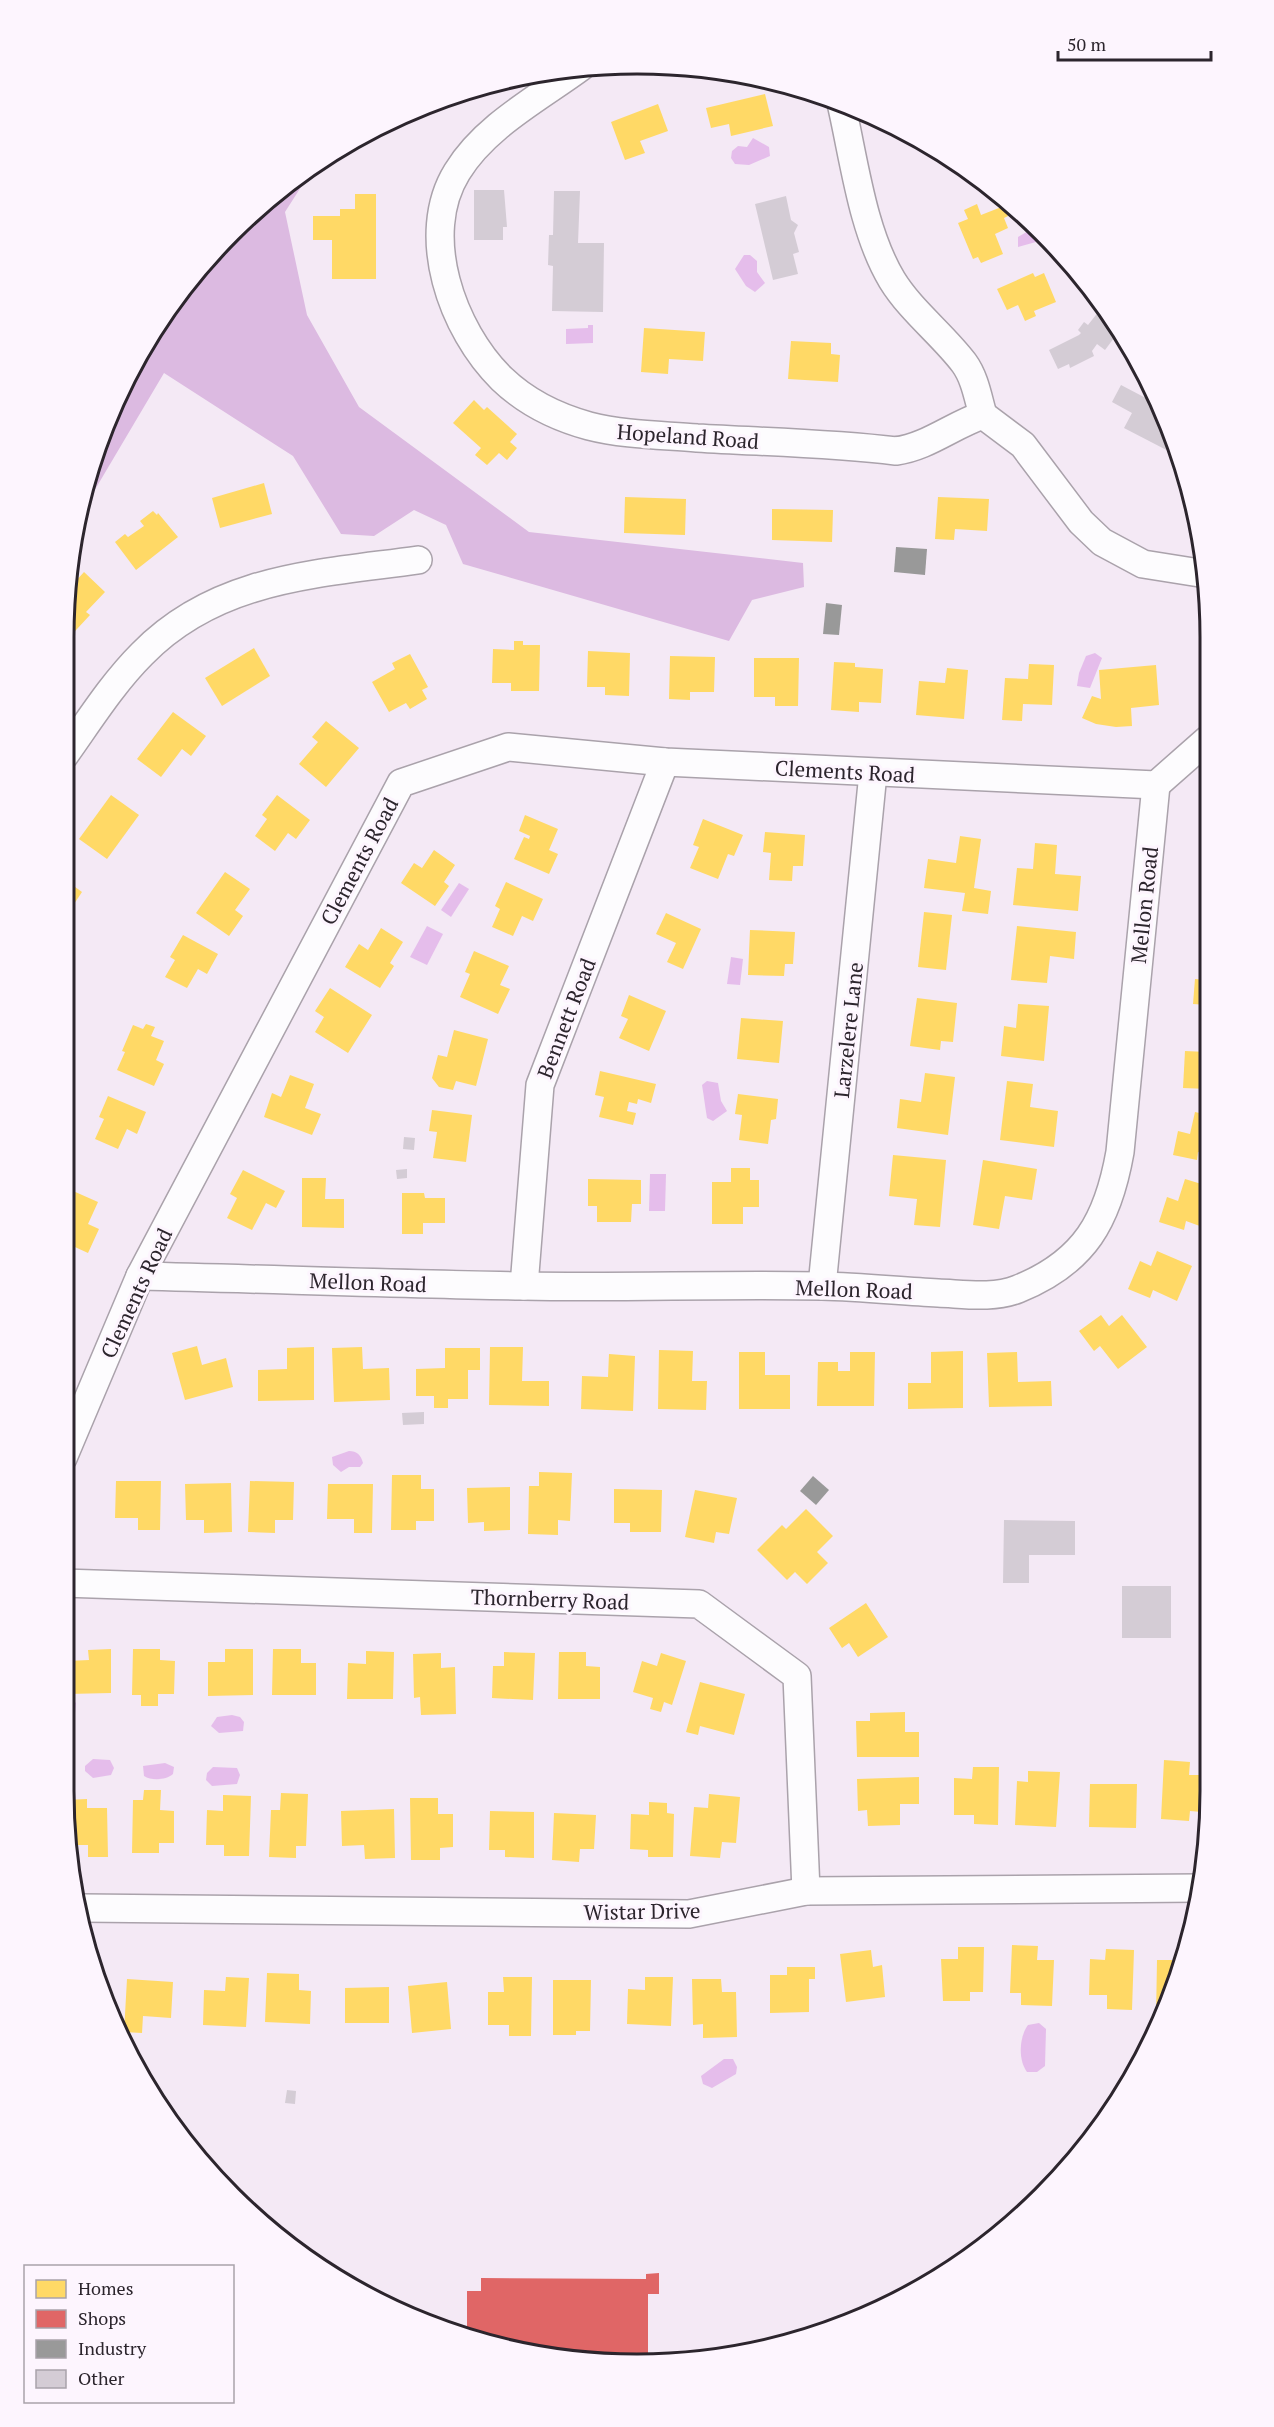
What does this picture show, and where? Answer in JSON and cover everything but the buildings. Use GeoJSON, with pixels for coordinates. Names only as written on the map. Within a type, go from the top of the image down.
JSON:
{"type":"FeatureCollection","features":[{"type":"Feature","properties":{"kind":"street","name":"Hopeland Road"},"geometry":{"type":"LineString","coordinates":[[567,78],[477,145],[449,186],[440,217],[444,271],[454,303],[469,335],[503,380],[529,401],[559,416],[622,433],[896,451],[922,444],[953,427],[983,415]]}},
{"type":"Feature","properties":{"kind":"street"},"geometry":{"type":"LineString","coordinates":[[843,112],[869,223],[884,264],[902,295],[965,364],[973,380],[983,415],[1023,445],[1082,522],[1102,542],[1143,564],[1197,573]]}},
{"type":"Feature","properties":{"kind":"street"},"geometry":{"type":"LineString","coordinates":[[74,742],[122,675],[143,652],[166,632],[210,603],[260,585],[292,578],[418,560]]}},
{"type":"Feature","properties":{"kind":"street"},"geometry":{"type":"LineString","coordinates":[[1156,785],[1200,746]]}},
{"type":"Feature","properties":{"kind":"street","name":"Clements Road"},"geometry":{"type":"LineString","coordinates":[[74,1432],[140,1276],[400,783],[508,747],[665,762],[1156,785]]}},
{"type":"Feature","properties":{"kind":"street","name":"Bennett Road"},"geometry":{"type":"LineString","coordinates":[[524,1286],[540,1085],[665,762]]}},
{"type":"Feature","properties":{"kind":"street","name":"Larzelere Lane"},"geometry":{"type":"LineString","coordinates":[[822,1286],[873,773]]}},
{"type":"Feature","properties":{"kind":"street","name":"Mellon Road"},"geometry":{"type":"LineString","coordinates":[[140,1276],[524,1286],[822,1286],[982,1295],[1015,1291],[1064,1263],[1091,1235],[1112,1196],[1120,1152],[1156,785]]}},
{"type":"Feature","properties":{"kind":"street","name":"Thornberry Road"},"geometry":{"type":"LineString","coordinates":[[74,1583],[699,1604],[797,1676],[806,1891]]}},
{"type":"Feature","properties":{"kind":"street","name":"Wistar Drive"},"geometry":{"type":"LineString","coordinates":[[86,1908],[689,1914],[806,1891],[1192,1888]]}},
{"type":"Feature","properties":{"kind":"shaded area"},"geometry":{"type":"Polygon","coordinates":[[[753,138],[769,147],[770,156],[749,165],[735,164],[731,158],[732,151],[738,146],[747,147],[753,138]]]}},
{"type":"Feature","properties":{"kind":"shaded area"},"geometry":{"type":"Polygon","coordinates":[[[303,183],[285,212],[307,315],[359,407],[529,532],[803,563],[804,587],[752,600],[729,641],[463,564],[446,525],[414,510],[374,536],[341,534],[293,456],[164,373],[92,494],[116,421],[149,355],[168,324],[213,265],[265,213],[303,183]]]}},
{"type":"Feature","properties":{"kind":"shaded area"},"geometry":{"type":"Polygon","coordinates":[[[1027,231],[1038,242],[1018,247],[1018,237],[1027,231]]]}},
{"type":"Feature","properties":{"kind":"shaded area"},"geometry":{"type":"Polygon","coordinates":[[[744,255],[750,255],[757,261],[757,272],[765,283],[755,292],[746,286],[735,269],[744,255]]]}},
{"type":"Feature","properties":{"kind":"shaded area"},"geometry":{"type":"Polygon","coordinates":[[[588,325],[593,325],[593,343],[566,344],[566,329],[588,328],[588,325]]]}},
{"type":"Feature","properties":{"kind":"shaded area"},"geometry":{"type":"Polygon","coordinates":[[[1095,653],[1102,658],[1090,688],[1077,686],[1079,673],[1086,656],[1095,653]]]}},
{"type":"Feature","properties":{"kind":"shaded area"},"geometry":{"type":"Polygon","coordinates":[[[459,883],[469,889],[451,917],[441,910],[459,883]]]}},
{"type":"Feature","properties":{"kind":"shaded area"},"geometry":{"type":"Polygon","coordinates":[[[427,926],[443,934],[427,965],[410,957],[427,926]]]}},
{"type":"Feature","properties":{"kind":"shaded area"},"geometry":{"type":"Polygon","coordinates":[[[731,957],[743,959],[740,985],[727,984],[731,957]]]}},
{"type":"Feature","properties":{"kind":"shaded area"},"geometry":{"type":"Polygon","coordinates":[[[707,1081],[718,1083],[721,1101],[727,1111],[713,1121],[707,1118],[702,1085],[707,1081]]]}},
{"type":"Feature","properties":{"kind":"shaded area"},"geometry":{"type":"Polygon","coordinates":[[[650,1174],[666,1174],[665,1211],[649,1211],[650,1174]]]}},
{"type":"Feature","properties":{"kind":"shaded area"},"geometry":{"type":"Polygon","coordinates":[[[349,1451],[358,1454],[363,1463],[360,1467],[349,1467],[341,1472],[333,1465],[332,1457],[349,1451]]]}},
{"type":"Feature","properties":{"kind":"shaded area"},"geometry":{"type":"Polygon","coordinates":[[[232,1715],[240,1717],[244,1722],[243,1731],[219,1733],[211,1726],[217,1717],[232,1715]]]}},
{"type":"Feature","properties":{"kind":"shaded area"},"geometry":{"type":"Polygon","coordinates":[[[93,1759],[110,1760],[114,1768],[111,1775],[93,1778],[85,1771],[85,1766],[93,1759]]]}},
{"type":"Feature","properties":{"kind":"shaded area"},"geometry":{"type":"Polygon","coordinates":[[[165,1763],[174,1767],[173,1774],[170,1776],[155,1779],[144,1776],[143,1766],[165,1763]]]}},
{"type":"Feature","properties":{"kind":"shaded area"},"geometry":{"type":"Polygon","coordinates":[[[213,1767],[237,1768],[240,1775],[237,1784],[212,1786],[206,1780],[207,1773],[213,1767]]]}},
{"type":"Feature","properties":{"kind":"shaded area"},"geometry":{"type":"Polygon","coordinates":[[[1039,2023],[1046,2029],[1045,2066],[1037,2072],[1027,2072],[1022,2061],[1021,2042],[1028,2025],[1039,2023]]]}},
{"type":"Feature","properties":{"kind":"shaded area"},"geometry":{"type":"Polygon","coordinates":[[[724,2059],[733,2059],[737,2067],[736,2074],[712,2088],[703,2084],[701,2076],[724,2059]]]}}]}
